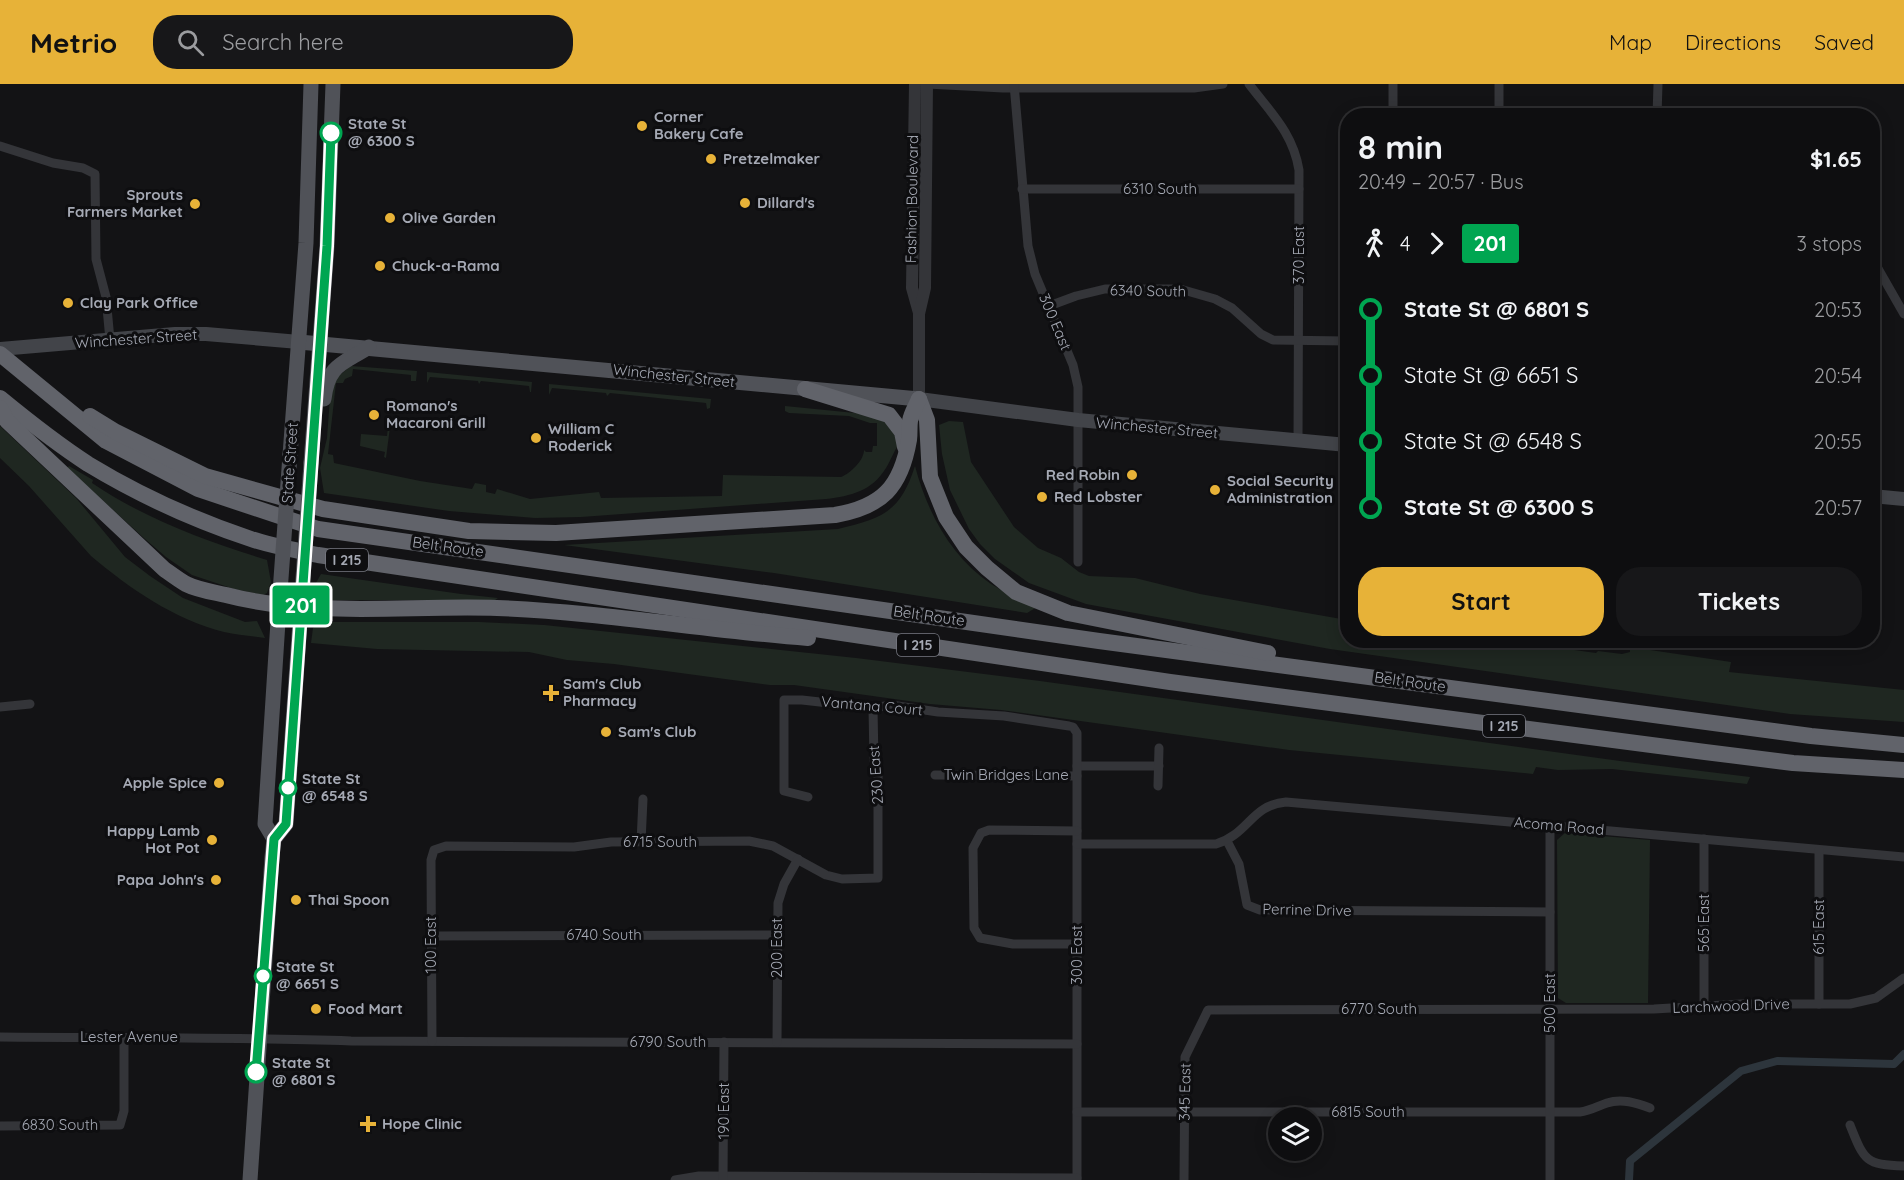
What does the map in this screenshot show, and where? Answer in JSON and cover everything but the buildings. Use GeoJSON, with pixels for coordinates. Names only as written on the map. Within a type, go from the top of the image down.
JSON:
{"type":"FeatureCollection","features":[{"type":"Feature","properties":{"kind":"highway","name":"Belt Route"},"geometry":{"type":"LineString","coordinates":[[0,354],[106,441],[198,489],[318,529],[1099,640],[1811,736],[1904,745]]}},
{"type":"Feature","properties":{"kind":"highway"},"geometry":{"type":"LineString","coordinates":[[38,385],[116,432],[205,476],[323,508],[469,531],[555,534],[852,512],[874,503],[889,491],[901,473],[909,438],[910,419],[919,399]]}},
{"type":"Feature","properties":{"kind":"highway"},"geometry":{"type":"LineString","coordinates":[[805,389],[889,416],[902,432],[906,454]]}},
{"type":"Feature","properties":{"kind":"highway","name":"Belt Route"},"geometry":{"type":"LineString","coordinates":[[0,398],[44,434],[118,481],[190,516],[253,539],[318,555],[1170,682],[1793,763],[1904,770]]}},
{"type":"Feature","properties":{"kind":"highway"},"geometry":{"type":"LineString","coordinates":[[919,399],[927,420],[930,477],[946,517],[966,547],[1016,592],[1068,613],[1419,683]]}},
{"type":"Feature","properties":{"kind":"highway"},"geometry":{"type":"LineString","coordinates":[[0,408],[7,421],[164,569],[188,585],[236,598],[279,606],[301,607],[497,608],[597,616],[731,632],[953,650]]}},
{"type":"Feature","properties":{"kind":"main road","name":"State Street"},"geometry":{"type":"LineString","coordinates":[[274,839],[265,824],[306,243],[311,84]]}},
{"type":"Feature","properties":{"kind":"main road","name":"State Street"},"geometry":{"type":"LineString","coordinates":[[250,1180],[274,839],[286,824],[327,246],[333,84]]}},
{"type":"Feature","properties":{"kind":"main road","name":"Winchester Street"},"geometry":{"type":"LineString","coordinates":[[0,349],[175,334],[206,334],[369,347],[919,399],[1078,420],[1340,444]]}},
{"type":"Feature","properties":{"kind":"main road"},"geometry":{"type":"LineString","coordinates":[[311,463],[321,435],[328,377],[336,367],[369,347]]}},
{"type":"Feature","properties":{"kind":"main road"},"geometry":{"type":"LineString","coordinates":[[1880,496],[1904,499]]}},
{"type":"Feature","properties":{"kind":"street","name":"Fashion Boulevard"},"geometry":{"type":"LineString","coordinates":[[915,84],[912,288],[920,314]]}},
{"type":"Feature","properties":{"kind":"street","name":"Fashion Boulevard"},"geometry":{"type":"LineString","coordinates":[[919,399],[920,314],[925,288],[927,84]]}},
{"type":"Feature","properties":{"kind":"street"},"geometry":{"type":"LineString","coordinates":[[927,84],[968,87],[1194,88],[1223,84]]}},
{"type":"Feature","properties":{"kind":"street","name":"370 East"},"geometry":{"type":"LineString","coordinates":[[1249,84],[1293,143],[1299,170],[1298,441]]}},
{"type":"Feature","properties":{"kind":"street"},"geometry":{"type":"LineString","coordinates":[[1393,84],[1393,108]]}},
{"type":"Feature","properties":{"kind":"street"},"geometry":{"type":"LineString","coordinates":[[1499,84],[1499,108]]}},
{"type":"Feature","properties":{"kind":"street"},"geometry":{"type":"LineString","coordinates":[[1658,84],[1658,108]]}},
{"type":"Feature","properties":{"kind":"street","name":"300 East"},"geometry":{"type":"LineString","coordinates":[[1014,86],[1025,228],[1032,264],[1073,365],[1078,387],[1078,562]]}},
{"type":"Feature","properties":{"kind":"street"},"geometry":{"type":"LineString","coordinates":[[0,146],[53,163],[83,168],[95,174],[96,260],[106,297],[110,340]]}},
{"type":"Feature","properties":{"kind":"street","name":"6310 South"},"geometry":{"type":"LineString","coordinates":[[1022,189],[1299,189]]}},
{"type":"Feature","properties":{"kind":"street"},"geometry":{"type":"LineString","coordinates":[[1880,270],[1901,302],[1904,314]]}},
{"type":"Feature","properties":{"kind":"street","name":"6340 South"},"geometry":{"type":"LineString","coordinates":[[1049,306],[1105,289],[1179,289],[1215,299],[1244,318],[1261,334],[1273,340],[1340,341]]}},
{"type":"Feature","properties":{"kind":"street","name":"Vantana Court"},"geometry":{"type":"LineString","coordinates":[[808,796],[784,791],[784,699],[873,708],[891,705],[938,712],[1004,716],[1069,726],[1075,729]]}},
{"type":"Feature","properties":{"kind":"street"},"geometry":{"type":"LineString","coordinates":[[0,707],[30,704]]}},
{"type":"Feature","properties":{"kind":"street","name":"230 East"},"geometry":{"type":"LineString","coordinates":[[873,708],[874,761],[878,772],[878,878]]}},
{"type":"Feature","properties":{"kind":"street","name":"300 East"},"geometry":{"type":"LineString","coordinates":[[1075,729],[1077,771],[1077,1179]]}},
{"type":"Feature","properties":{"kind":"street"},"geometry":{"type":"LineString","coordinates":[[1158,786],[1159,748]]}},
{"type":"Feature","properties":{"kind":"street","name":"Twin Bridges Lane"},"geometry":{"type":"LineString","coordinates":[[935,775],[1159,766]]}},
{"type":"Feature","properties":{"kind":"street"},"geometry":{"type":"LineString","coordinates":[[641,842],[643,799]]}},
{"type":"Feature","properties":{"kind":"street","name":"Acoma Road"},"geometry":{"type":"LineString","coordinates":[[1227,841],[1240,832],[1262,809],[1275,803],[1286,802],[1904,857]]}},
{"type":"Feature","properties":{"kind":"street","name":"500 East"},"geometry":{"type":"LineString","coordinates":[[1550,826],[1550,1180]]}},
{"type":"Feature","properties":{"kind":"street"},"geometry":{"type":"LineString","coordinates":[[1076,944],[1013,944],[984,941],[977,936],[974,928],[973,848],[981,833],[989,830],[1077,831]]}},
{"type":"Feature","properties":{"kind":"street","name":"565 East"},"geometry":{"type":"LineString","coordinates":[[1704,839],[1704,1007]]}},
{"type":"Feature","properties":{"kind":"street","name":"6715 South"},"geometry":{"type":"LineString","coordinates":[[434,850],[446,846],[574,847],[611,842],[749,841],[773,846],[826,875],[842,879],[878,878]]}},
{"type":"Feature","properties":{"kind":"street"},"geometry":{"type":"LineString","coordinates":[[1077,844],[1203,845],[1227,841]]}},
{"type":"Feature","properties":{"kind":"street","name":"Perrine Drive"},"geometry":{"type":"LineString","coordinates":[[1227,841],[1239,864],[1247,905],[1260,910],[1550,912]]}},
{"type":"Feature","properties":{"kind":"street","name":"100 East"},"geometry":{"type":"LineString","coordinates":[[432,1041],[431,860],[434,850]]}},
{"type":"Feature","properties":{"kind":"street","name":"615 East"},"geometry":{"type":"LineString","coordinates":[[1819,850],[1819,1004]]}},
{"type":"Feature","properties":{"kind":"street","name":"200 East"},"geometry":{"type":"LineString","coordinates":[[777,1042],[777,935],[780,893],[798,860]]}},
{"type":"Feature","properties":{"kind":"street","name":"6740 South"},"geometry":{"type":"LineString","coordinates":[[431,936],[777,935]]}},
{"type":"Feature","properties":{"kind":"street","name":"Larchwood Drive"},"geometry":{"type":"LineString","coordinates":[[1551,1009],[1864,1002],[1887,992],[1904,978]]}},
{"type":"Feature","properties":{"kind":"street","name":"6770 South"},"geometry":{"type":"LineString","coordinates":[[1208,1010],[1551,1009]]}},
{"type":"Feature","properties":{"kind":"street","name":"345 East"},"geometry":{"type":"LineString","coordinates":[[1184,1180],[1185,1057],[1208,1010]]}},
{"type":"Feature","properties":{"kind":"street","name":"Lester Avenue"},"geometry":{"type":"LineString","coordinates":[[0,1038],[259,1039]]}},
{"type":"Feature","properties":{"kind":"street","name":"6830 South"},"geometry":{"type":"LineString","coordinates":[[0,1126],[120,1125],[124,1111],[124,1038]]}},
{"type":"Feature","properties":{"kind":"street","name":"6790 South"},"geometry":{"type":"LineString","coordinates":[[259,1039],[1077,1044]]}},
{"type":"Feature","properties":{"kind":"street","name":"190 East"},"geometry":{"type":"LineString","coordinates":[[723,1178],[724,1042]]}},
{"type":"Feature","properties":{"kind":"street","name":"6815 South"},"geometry":{"type":"LineString","coordinates":[[1077,1112],[1586,1112],[1616,1101],[1633,1102],[1650,1108]]}},
{"type":"Feature","properties":{"kind":"street"},"geometry":{"type":"LineString","coordinates":[[1850,1125],[1860,1149],[1871,1162],[1878,1165],[1904,1166]]}},
{"type":"Feature","properties":{"kind":"street"},"geometry":{"type":"LineString","coordinates":[[675,1180],[699,1176],[723,1178],[1077,1179]]}},
{"type":"Feature","properties":{"kind":"shaded area"},"geometry":{"type":"Polygon","coordinates":[[[351,366],[417,371],[416,381],[411,381],[411,375],[353,369],[352,376],[345,379],[343,383],[336,383],[328,454],[333,455],[334,463],[472,489],[475,483],[486,485],[486,492],[495,494],[497,489],[530,499],[599,492],[601,498],[722,496],[723,475],[841,477],[856,466],[864,450],[872,452],[873,446],[877,446],[877,423],[849,416],[789,413],[785,411],[785,406],[883,418],[900,443],[886,468],[874,482],[860,491],[835,498],[581,517],[535,518],[449,511],[324,493],[320,468],[327,438],[331,384],[351,366]]]}},
{"type":"Feature","properties":{"kind":"shaded area"},"geometry":{"type":"Polygon","coordinates":[[[427,372],[532,382],[531,392],[529,386],[481,381],[479,384],[478,381],[430,377],[427,383],[427,372]]]}},
{"type":"Feature","properties":{"kind":"shaded area"},"geometry":{"type":"Polygon","coordinates":[[[549,384],[711,399],[710,408],[707,409],[706,403],[610,393],[607,396],[606,393],[552,388],[549,395],[549,384]]]}},
{"type":"Feature","properties":{"kind":"shaded area"},"geometry":{"type":"Polygon","coordinates":[[[949,421],[963,422],[971,462],[1014,527],[1038,548],[1061,558],[1079,572],[1089,576],[1135,578],[1200,594],[1340,619],[1340,648],[1560,648],[1622,654],[1630,652],[1630,648],[1637,648],[1731,662],[1729,672],[1904,690],[1904,722],[1790,714],[1330,649],[1086,604],[1029,583],[995,559],[980,544],[969,529],[950,490],[942,454],[939,425],[949,421]]]}},
{"type":"Feature","properties":{"kind":"shaded area"},"geometry":{"type":"Polygon","coordinates":[[[0,426],[76,498],[125,557],[183,598],[245,622],[257,621],[265,638],[224,632],[188,620],[137,591],[91,556],[29,486],[0,458],[0,426]]]}},
{"type":"Feature","properties":{"kind":"shaded area"},"geometry":{"type":"Polygon","coordinates":[[[388,427],[390,427],[386,458],[384,457],[385,452],[360,446],[361,434],[387,436],[388,427]]]}},
{"type":"Feature","properties":{"kind":"shaded area"},"geometry":{"type":"Polygon","coordinates":[[[69,466],[133,508],[199,537],[267,560],[271,582],[267,593],[263,595],[234,589],[192,575],[145,539],[67,468],[69,466]]]}},
{"type":"Feature","properties":{"kind":"shaded area"},"geometry":{"type":"Polygon","coordinates":[[[915,466],[926,500],[942,532],[964,561],[991,584],[1037,607],[1027,613],[774,573],[564,545],[838,529],[878,517],[896,504],[915,466]]]}},
{"type":"Feature","properties":{"kind":"shaded area"},"geometry":{"type":"Polygon","coordinates":[[[321,574],[498,598],[495,600],[313,600],[312,590],[321,574]]]}},
{"type":"Feature","properties":{"kind":"shaded area"},"geometry":{"type":"Polygon","coordinates":[[[320,622],[479,622],[544,625],[856,658],[1750,777],[1747,784],[1612,769],[1558,770],[1536,767],[1533,774],[1289,750],[1001,710],[930,704],[794,685],[770,685],[567,660],[529,652],[377,649],[311,643],[313,628],[320,622]]]}},
{"type":"Feature","properties":{"kind":"shaded area"},"geometry":{"type":"Polygon","coordinates":[[[1565,833],[1650,840],[1648,1003],[1566,1003],[1558,998],[1557,840],[1565,833]]]}},
{"type":"Feature","properties":{"kind":"waterway"},"geometry":{"type":"LineString","coordinates":[[1629,1180],[1630,1161],[1741,1071],[1777,1061],[1894,1064],[1904,1054]]}},
{"type":"Feature","properties":{"kind":"bus line","name":"201"},"geometry":{"type":"LineString","coordinates":[[256,1072],[274,839],[286,824],[327,246],[331,133]]}},
{"type":"Feature","properties":{"kind":"place","name":"Corner Bakery Cafe"},"geometry":{"type":"Point","coordinates":[642,126]}},
{"type":"Feature","properties":{"kind":"place","name":"State St @ 6300 S"},"geometry":{"type":"Point","coordinates":[331,133]}},
{"type":"Feature","properties":{"kind":"place","name":"Pretzelmaker"},"geometry":{"type":"Point","coordinates":[711,159]}},
{"type":"Feature","properties":{"kind":"place","name":"Dillard's"},"geometry":{"type":"Point","coordinates":[745,203]}},
{"type":"Feature","properties":{"kind":"place","name":"Sprouts Farmers Market"},"geometry":{"type":"Point","coordinates":[195,204]}},
{"type":"Feature","properties":{"kind":"place","name":"Olive Garden"},"geometry":{"type":"Point","coordinates":[390,218]}},
{"type":"Feature","properties":{"kind":"place","name":"Chuck-a-Rama"},"geometry":{"type":"Point","coordinates":[380,266]}},
{"type":"Feature","properties":{"kind":"place","name":"Clay Park Office"},"geometry":{"type":"Point","coordinates":[68,303]}},
{"type":"Feature","properties":{"kind":"place","name":"Romano's Macaroni Grill"},"geometry":{"type":"Point","coordinates":[374,415]}},
{"type":"Feature","properties":{"kind":"place","name":"William C Roderick"},"geometry":{"type":"Point","coordinates":[536,438]}},
{"type":"Feature","properties":{"kind":"place","name":"Red Robin"},"geometry":{"type":"Point","coordinates":[1132,475]}},
{"type":"Feature","properties":{"kind":"place","name":"Social Security Administration"},"geometry":{"type":"Point","coordinates":[1215,490]}},
{"type":"Feature","properties":{"kind":"place","name":"Red Lobster"},"geometry":{"type":"Point","coordinates":[1042,497]}},
{"type":"Feature","properties":{"kind":"place","name":"Sam's Club Pharmacy"},"geometry":{"type":"Point","coordinates":[551,693]}},
{"type":"Feature","properties":{"kind":"place","name":"Sam's Club"},"geometry":{"type":"Point","coordinates":[606,732]}},
{"type":"Feature","properties":{"kind":"place","name":"Apple Spice"},"geometry":{"type":"Point","coordinates":[219,783]}},
{"type":"Feature","properties":{"kind":"place","name":"State St @ 6548 S"},"geometry":{"type":"Point","coordinates":[288,788]}},
{"type":"Feature","properties":{"kind":"place","name":"Happy Lamb Hot Pot"},"geometry":{"type":"Point","coordinates":[212,840]}},
{"type":"Feature","properties":{"kind":"place","name":"Papa John's"},"geometry":{"type":"Point","coordinates":[216,880]}},
{"type":"Feature","properties":{"kind":"place","name":"Thai Spoon"},"geometry":{"type":"Point","coordinates":[296,900]}},
{"type":"Feature","properties":{"kind":"place","name":"State St @ 6651 S"},"geometry":{"type":"Point","coordinates":[263,976]}},
{"type":"Feature","properties":{"kind":"place","name":"Food Mart"},"geometry":{"type":"Point","coordinates":[316,1009]}},
{"type":"Feature","properties":{"kind":"place","name":"State St @ 6801 S"},"geometry":{"type":"Point","coordinates":[256,1072]}},
{"type":"Feature","properties":{"kind":"place","name":"Hope Clinic"},"geometry":{"type":"Point","coordinates":[368,1124]}}]}
